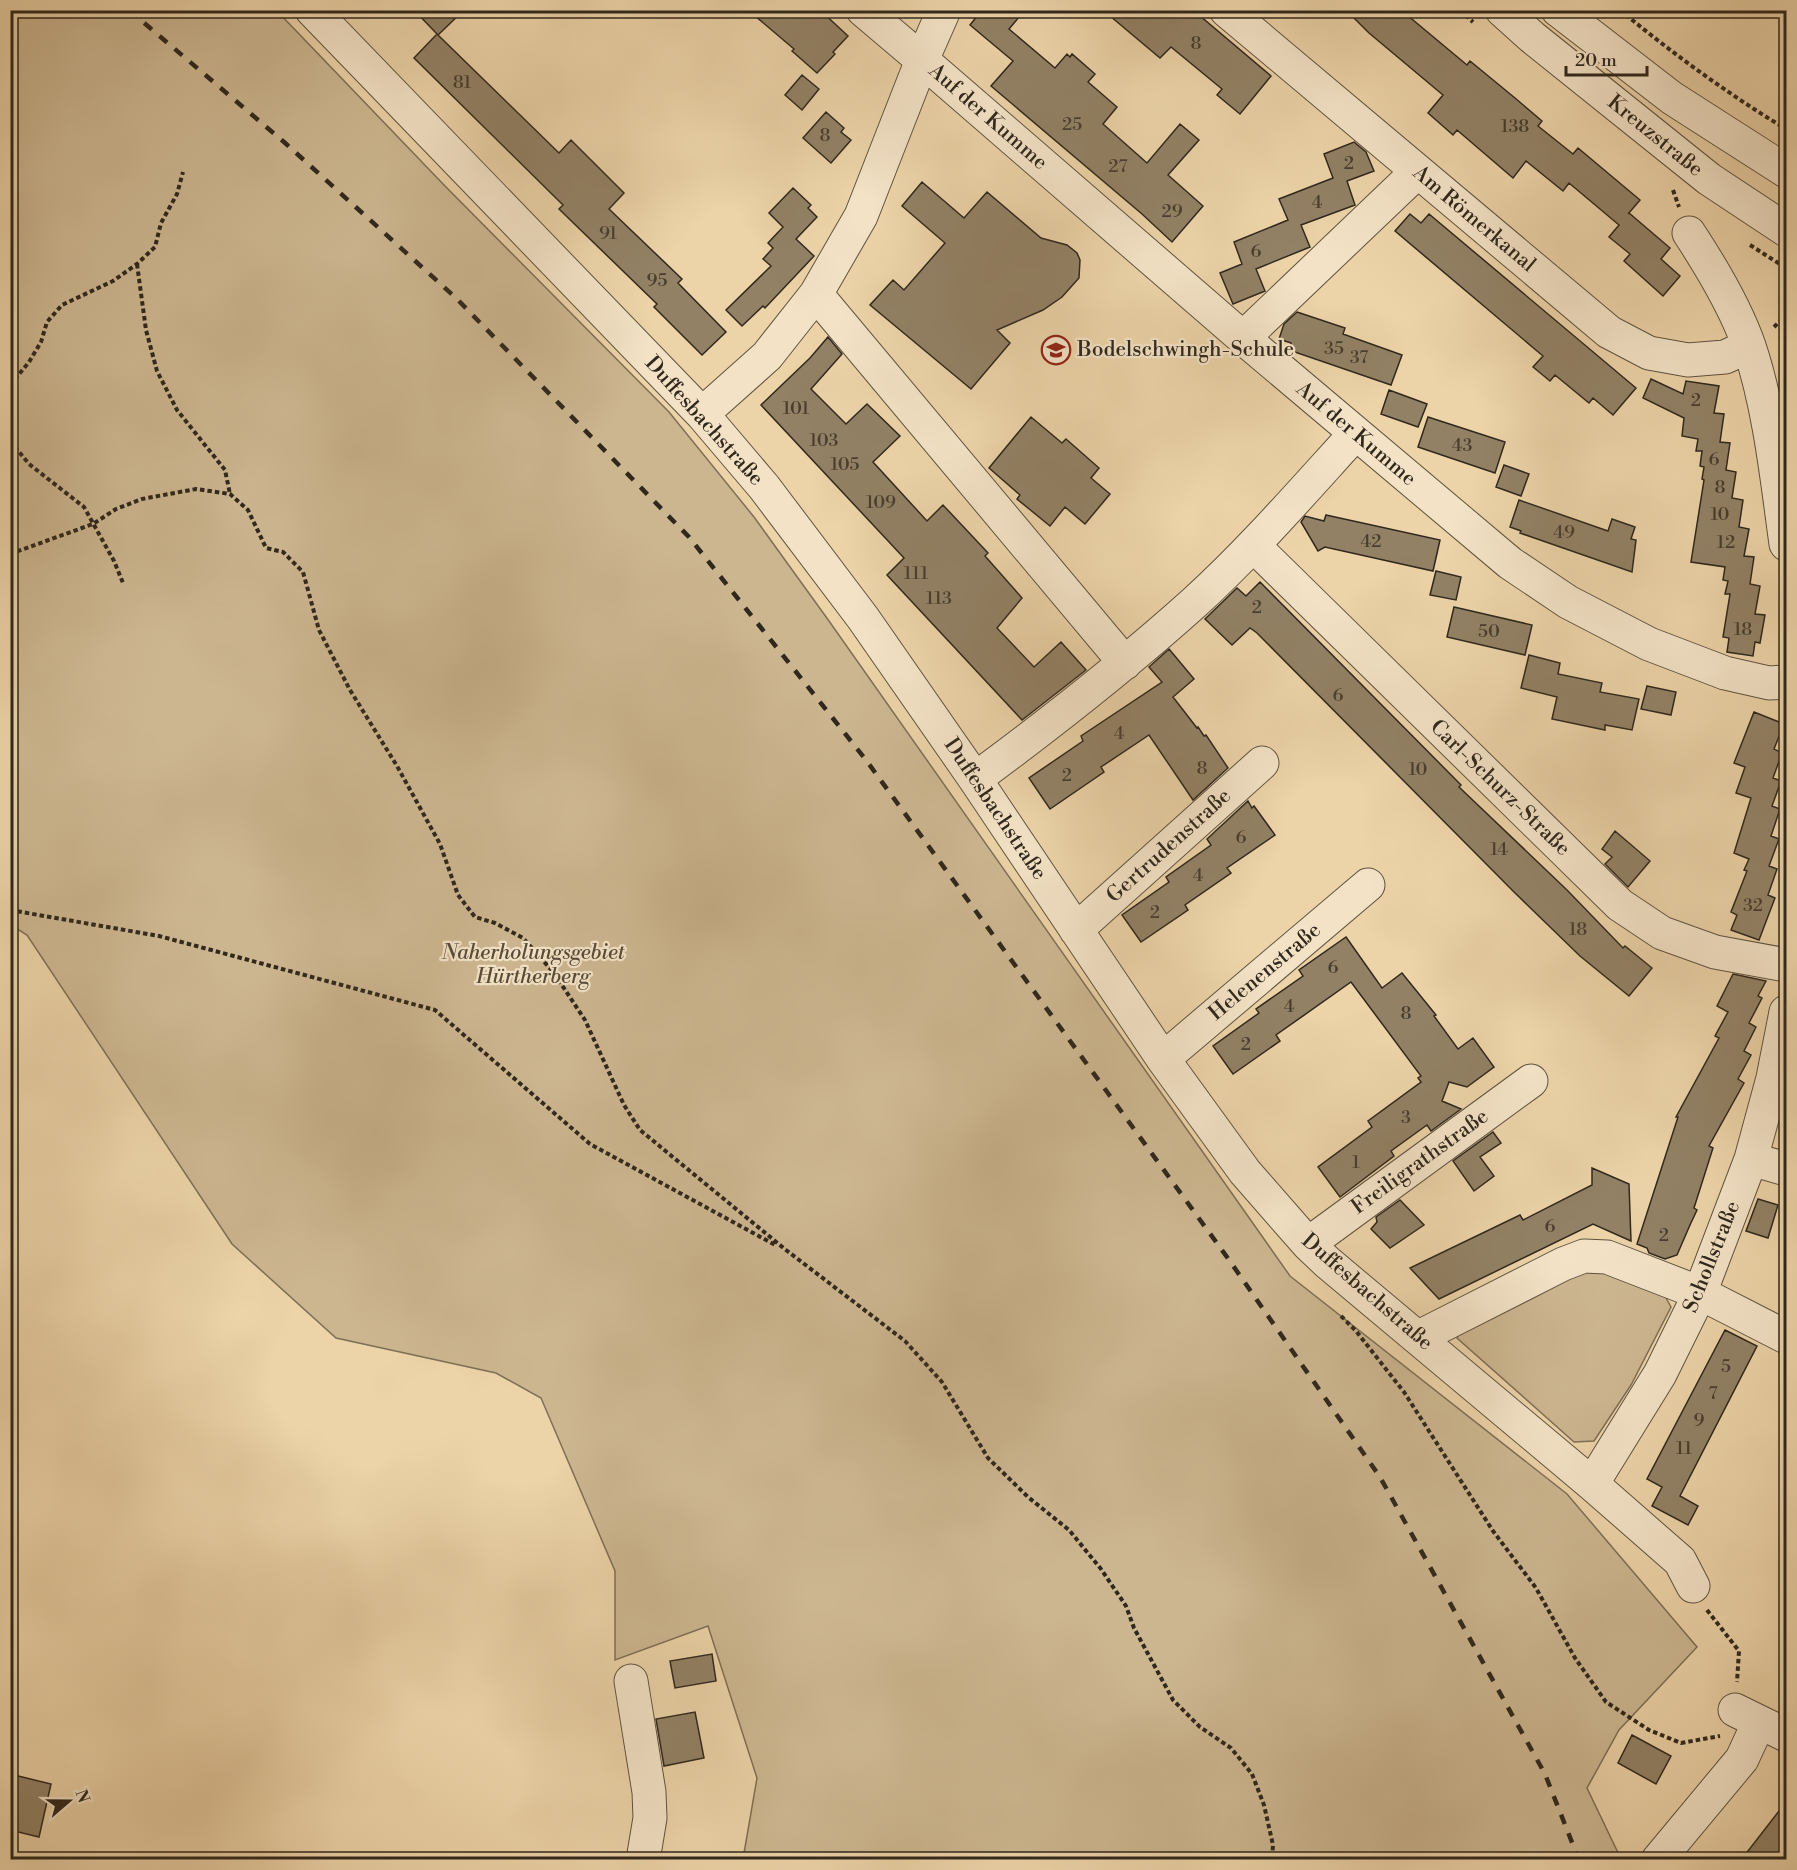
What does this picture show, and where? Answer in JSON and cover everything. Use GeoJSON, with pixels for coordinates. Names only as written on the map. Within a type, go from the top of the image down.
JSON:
{"type":"FeatureCollection","features":[{"type":"Feature","properties":{"kind":"street","name":"Duffesbachstraße"},"geometry":{"type":"LineString","coordinates":[[312,10],[702,414],[764,487],[863,618],[975,779],[1163,1059],[1245,1172],[1308,1244],[1680,1561],[1693,1586]]}},
{"type":"Feature","properties":{"kind":"street","name":"Auf der Kumme"},"geometry":{"type":"LineString","coordinates":[[863,10],[1355,434],[1510,563],[1568,602],[1649,644],[1725,673],[1769,683],[1786,682]]}},
{"type":"Feature","properties":{"kind":"street"},"geometry":{"type":"LineString","coordinates":[[702,414],[767,356],[816,294],[861,216],[944,10]]}},
{"type":"Feature","properties":{"kind":"street","name":"Am Römerkanal"},"geometry":{"type":"LineString","coordinates":[[1226,10],[1609,332],[1649,353],[1688,360],[1725,357],[1749,346]]}},
{"type":"Feature","properties":{"kind":"street","name":"Kreuzstraße"},"geometry":{"type":"LineString","coordinates":[[1502,10],[1532,37],[1709,179],[1786,230]]}},
{"type":"Feature","properties":{"kind":"street","name":"Kreuzstraße"},"geometry":{"type":"LineString","coordinates":[[1558,10],[1672,98],[1786,171]]}},
{"type":"Feature","properties":{"kind":"street"},"geometry":{"type":"LineString","coordinates":[[1243,338],[1417,172]]}},
{"type":"Feature","properties":{"kind":"street"},"geometry":{"type":"LineString","coordinates":[[1689,233],[1717,275],[1749,346],[1766,415],[1785,524]]}},
{"type":"Feature","properties":{"kind":"street"},"geometry":{"type":"LineString","coordinates":[[816,294],[1125,663]]}},
{"type":"Feature","properties":{"kind":"street"},"geometry":{"type":"LineString","coordinates":[[975,779],[1125,663],[1196,601],[1253,545],[1355,434]]}},
{"type":"Feature","properties":{"kind":"street","name":"Carl-Schurz-Straße"},"geometry":{"type":"LineString","coordinates":[[1253,545],[1620,905],[1662,933],[1715,952],[1786,965]]}},
{"type":"Feature","properties":{"kind":"street","name":"Gertrudenstraße"},"geometry":{"type":"LineString","coordinates":[[1076,930],[1262,763]]}},
{"type":"Feature","properties":{"kind":"street","name":"Helenenstraße"},"geometry":{"type":"LineString","coordinates":[[1163,1059],[1368,885]]}},
{"type":"Feature","properties":{"kind":"street","name":"Schollstraße"},"geometry":{"type":"LineString","coordinates":[[1592,1484],[1660,1374],[1700,1293],[1751,1159],[1773,1078],[1786,1012]]}},
{"type":"Feature","properties":{"kind":"street","name":"Freiligrathstraße"},"geometry":{"type":"LineString","coordinates":[[1308,1244],[1531,1081]]}},
{"type":"Feature","properties":{"kind":"street"},"geometry":{"type":"LineString","coordinates":[[1751,1159],[1786,1169]]}},
{"type":"Feature","properties":{"kind":"street"},"geometry":{"type":"LineString","coordinates":[[1419,1337],[1563,1264],[1584,1256],[1607,1257],[1700,1293],[1786,1337]]}},
{"type":"Feature","properties":{"kind":"street"},"geometry":{"type":"LineString","coordinates":[[631,1681],[649,1792],[650,1818],[643,1860]]}},
{"type":"Feature","properties":{"kind":"street"},"geometry":{"type":"LineString","coordinates":[[1658,1860],[1742,1759],[1760,1723]]}},
{"type":"Feature","properties":{"kind":"path"},"geometry":{"type":"LineString","coordinates":[[1620,10],[1662,45],[1786,129]]}},
{"type":"Feature","properties":{"kind":"path"},"geometry":{"type":"LineString","coordinates":[[10,385],[29,362],[41,342],[47,322],[62,305],[112,281],[155,248],[161,223],[177,194],[183,172]]}},
{"type":"Feature","properties":{"kind":"path"},"geometry":{"type":"LineString","coordinates":[[137,264],[146,330],[157,371],[177,410],[225,470],[230,494]]}},
{"type":"Feature","properties":{"kind":"path"},"geometry":{"type":"LineString","coordinates":[[10,441],[29,464],[84,507],[114,561],[123,583]]}},
{"type":"Feature","properties":{"kind":"path"},"geometry":{"type":"LineString","coordinates":[[10,554],[93,524],[116,508],[142,499],[196,489],[230,494],[248,510],[266,548],[283,552],[303,572],[319,630],[350,690],[397,766],[440,844],[459,895],[475,917],[495,923],[523,938],[554,973],[585,1020],[624,1105],[640,1130],[786,1250],[905,1341],[942,1382],[988,1458],[1028,1497],[1069,1530],[1101,1569],[1126,1606],[1134,1628],[1173,1700],[1200,1726],[1231,1749],[1252,1774],[1264,1805],[1273,1845],[1272,1860]]}},
{"type":"Feature","properties":{"kind":"path"},"geometry":{"type":"LineString","coordinates":[[10,910],[159,936],[435,1010],[590,1144],[786,1250]]}},
{"type":"Feature","properties":{"kind":"path"},"geometry":{"type":"LineString","coordinates":[[1334,1309],[1356,1331],[1404,1392],[1493,1532],[1536,1588],[1575,1658],[1606,1702],[1649,1730],[1681,1743],[1719,1737],[1760,1723],[1739,1651],[1711,1616],[1693,1586]]}},
{"type":"Feature","properties":{"kind":"green space","name":"Naherholungsgebiet Hürtherberg"},"geometry":{"type":"Polygon","coordinates":[[[11,10],[277,11],[444,185],[669,412],[754,517],[829,621],[1290,1276],[1567,1494],[1697,1647],[1619,1730],[1587,1788],[1621,1859],[743,1859],[757,1778],[708,1626],[615,1660],[615,1571],[541,1398],[496,1373],[336,1338],[232,1244],[27,935],[11,925],[11,10]]]}},
{"type":"Feature","properties":{"kind":"green space"},"geometry":{"type":"Polygon","coordinates":[[[1591,1271],[1617,1273],[1665,1296],[1671,1307],[1631,1385],[1594,1441],[1574,1442],[1457,1338],[1463,1327],[1565,1278],[1591,1271]]]}},
{"type":"Feature","properties":{"kind":"building"},"geometry":{"type":"Polygon","coordinates":[[[414,10],[464,10],[438,35],[559,153],[571,140],[624,193],[609,209],[682,279],[678,283],[726,332],[702,355],[654,307],[657,304],[559,209],[563,205],[414,58],[437,34],[414,10]]]}},
{"type":"Feature","properties":{"kind":"building"},"geometry":{"type":"Polygon","coordinates":[[[748,10],[820,10],[848,36],[817,73],[792,51],[794,49],[748,10]]]}},
{"type":"Feature","properties":{"kind":"building"},"geometry":{"type":"Polygon","coordinates":[[[982,10],[1025,10],[1009,29],[1055,68],[1067,54],[1070,57],[1072,54],[1095,74],[1088,82],[1117,107],[1103,124],[1147,163],[1180,124],[1199,140],[1168,175],[1203,206],[1172,242],[991,86],[1013,61],[970,25],[982,10]]]}},
{"type":"Feature","properties":{"kind":"building"},"geometry":{"type":"Polygon","coordinates":[[[1103,10],[1193,10],[1271,76],[1240,114],[1217,95],[1222,89],[1171,47],[1160,58],[1103,10]]]}},
{"type":"Feature","properties":{"kind":"building"},"geometry":{"type":"Polygon","coordinates":[[[1346,10],[1401,10],[1467,65],[1470,61],[1542,121],[1538,126],[1573,154],[1578,148],[1640,200],[1628,214],[1670,248],[1661,259],[1680,276],[1663,296],[1624,261],[1630,254],[1609,237],[1619,225],[1569,183],[1563,191],[1526,161],[1513,178],[1457,130],[1453,135],[1428,113],[1443,95],[1369,33],[1346,10]]]}},
{"type":"Feature","properties":{"kind":"building"},"geometry":{"type":"Polygon","coordinates":[[[802,75],[819,89],[802,110],[785,95],[802,75]]]}},
{"type":"Feature","properties":{"kind":"building"},"geometry":{"type":"Polygon","coordinates":[[[826,112],[844,128],[841,132],[851,140],[831,163],[803,138],[826,112]]]}},
{"type":"Feature","properties":{"kind":"building"},"geometry":{"type":"Polygon","coordinates":[[[1354,142],[1366,152],[1374,171],[1347,181],[1355,205],[1301,225],[1310,247],[1256,269],[1265,291],[1233,304],[1220,273],[1242,264],[1234,242],[1288,220],[1279,199],[1333,178],[1324,154],[1354,142]]]}},
{"type":"Feature","properties":{"kind":"building"},"geometry":{"type":"Polygon","coordinates":[[[922,182],[964,218],[987,192],[1041,238],[1067,245],[1077,253],[1080,260],[1079,278],[1062,297],[1043,310],[997,330],[1010,343],[971,389],[870,305],[893,280],[904,290],[945,243],[902,206],[922,182]]]}},
{"type":"Feature","properties":{"kind":"building"},"geometry":{"type":"Polygon","coordinates":[[[793,188],[811,205],[808,208],[817,217],[796,239],[814,256],[765,308],[763,306],[742,326],[726,310],[771,266],[763,259],[773,248],[768,243],[783,227],[769,213],[793,188]]]}},
{"type":"Feature","properties":{"kind":"building"},"geometry":{"type":"Polygon","coordinates":[[[1410,214],[1421,223],[1429,214],[1636,388],[1613,415],[1593,398],[1589,403],[1555,375],[1550,381],[1533,367],[1543,356],[1395,231],[1410,214]]]}},
{"type":"Feature","properties":{"kind":"building"},"geometry":{"type":"Polygon","coordinates":[[[1297,312],[1345,328],[1343,334],[1402,355],[1391,385],[1289,350],[1291,343],[1279,339],[1284,324],[1297,312]]]}},
{"type":"Feature","properties":{"kind":"building"},"geometry":{"type":"Polygon","coordinates":[[[828,337],[842,354],[811,389],[846,424],[867,404],[900,436],[873,462],[927,521],[943,505],[988,553],[985,556],[1022,598],[997,628],[1034,667],[1061,642],[1086,670],[1022,720],[887,575],[904,558],[761,405],[810,358],[828,337]]]}},
{"type":"Feature","properties":{"kind":"building"},"geometry":{"type":"Polygon","coordinates":[[[1651,379],[1683,394],[1686,381],[1719,386],[1714,413],[1724,414],[1720,442],[1730,443],[1726,470],[1736,472],[1732,498],[1743,500],[1739,527],[1749,529],[1744,556],[1754,557],[1750,584],[1760,586],[1755,614],[1765,615],[1760,643],[1755,642],[1753,656],[1727,652],[1729,638],[1723,637],[1730,594],[1725,594],[1728,581],[1723,580],[1725,567],[1691,562],[1704,480],[1702,479],[1704,467],[1700,466],[1702,451],[1696,451],[1698,439],[1682,436],[1684,418],[1643,398],[1651,379]]]}},
{"type":"Feature","properties":{"kind":"building"},"geometry":{"type":"Polygon","coordinates":[[[1389,390],[1427,404],[1418,427],[1381,414],[1389,390]]]}},
{"type":"Feature","properties":{"kind":"building"},"geometry":{"type":"Polygon","coordinates":[[[1031,417],[1062,443],[1066,439],[1099,468],[1091,478],[1110,494],[1085,524],[1065,507],[1050,526],[1017,499],[1020,495],[989,468],[1031,417]]]}},
{"type":"Feature","properties":{"kind":"building"},"geometry":{"type":"Polygon","coordinates":[[[1428,417],[1505,442],[1495,473],[1418,447],[1428,417]]]}},
{"type":"Feature","properties":{"kind":"building"},"geometry":{"type":"Polygon","coordinates":[[[1504,465],[1529,474],[1521,496],[1496,487],[1504,465]]]}},
{"type":"Feature","properties":{"kind":"building"},"geometry":{"type":"Polygon","coordinates":[[[1519,500],[1608,531],[1612,519],[1635,527],[1631,539],[1636,540],[1632,572],[1520,533],[1521,531],[1510,527],[1519,500]]]}},
{"type":"Feature","properties":{"kind":"building"},"geometry":{"type":"Polygon","coordinates":[[[1326,515],[1440,540],[1433,571],[1325,547],[1318,551],[1301,522],[1305,516],[1324,521],[1326,515]]]}},
{"type":"Feature","properties":{"kind":"building"},"geometry":{"type":"Polygon","coordinates":[[[1436,571],[1461,577],[1456,600],[1430,595],[1436,571]]]}},
{"type":"Feature","properties":{"kind":"building"},"geometry":{"type":"Polygon","coordinates":[[[1260,582],[1461,785],[1459,787],[1567,890],[1623,948],[1625,946],[1652,968],[1629,996],[1580,956],[1514,892],[1257,633],[1250,628],[1232,645],[1205,619],[1237,588],[1246,596],[1260,582]]]}},
{"type":"Feature","properties":{"kind":"building"},"geometry":{"type":"Polygon","coordinates":[[[1454,607],[1532,625],[1525,655],[1447,637],[1454,607]]]}},
{"type":"Feature","properties":{"kind":"building"},"geometry":{"type":"Polygon","coordinates":[[[1169,649],[1194,679],[1173,697],[1197,728],[1204,736],[1206,735],[1228,768],[1193,800],[1149,735],[1101,767],[1104,772],[1050,809],[1029,778],[1083,741],[1081,736],[1162,682],[1149,667],[1169,649]]]}},
{"type":"Feature","properties":{"kind":"building"},"geometry":{"type":"Polygon","coordinates":[[[1529,655],[1560,663],[1558,674],[1602,683],[1600,692],[1639,699],[1632,730],[1605,725],[1605,730],[1552,719],[1557,697],[1521,688],[1529,655]]]}},
{"type":"Feature","properties":{"kind":"building"},"geometry":{"type":"Polygon","coordinates":[[[1647,686],[1676,692],[1671,715],[1641,709],[1647,686]]]}},
{"type":"Feature","properties":{"kind":"building"},"geometry":{"type":"Polygon","coordinates":[[[1754,712],[1784,724],[1774,749],[1782,753],[1773,778],[1781,781],[1772,806],[1780,809],[1771,836],[1779,839],[1769,866],[1777,869],[1768,895],[1775,898],[1759,940],[1731,930],[1737,915],[1731,912],[1747,871],[1744,870],[1749,859],[1734,853],[1751,798],[1736,793],[1745,767],[1734,763],[1754,712]]]}},
{"type":"Feature","properties":{"kind":"building"},"geometry":{"type":"Polygon","coordinates":[[[1248,801],[1275,835],[1227,868],[1231,873],[1185,905],[1188,910],[1141,942],[1122,915],[1169,882],[1166,877],[1211,845],[1207,839],[1248,801]]]}},
{"type":"Feature","properties":{"kind":"building"},"geometry":{"type":"Polygon","coordinates":[[[1615,831],[1650,861],[1628,887],[1605,864],[1612,857],[1602,849],[1615,831]]]}},
{"type":"Feature","properties":{"kind":"building"},"geometry":{"type":"Polygon","coordinates":[[[1346,937],[1382,988],[1402,973],[1436,1015],[1434,1016],[1458,1049],[1473,1038],[1494,1067],[1467,1087],[1449,1082],[1442,1101],[1461,1109],[1431,1131],[1427,1125],[1391,1151],[1394,1156],[1340,1197],[1318,1167],[1372,1127],[1368,1121],[1421,1082],[1418,1078],[1421,1076],[1351,982],[1276,1035],[1280,1041],[1233,1074],[1213,1046],[1259,1013],[1256,1009],[1303,976],[1299,970],[1346,937]]]}},
{"type":"Feature","properties":{"kind":"building"},"geometry":{"type":"Polygon","coordinates":[[[1733,974],[1766,981],[1758,996],[1762,998],[1749,1023],[1756,1027],[1744,1051],[1751,1055],[1738,1079],[1744,1083],[1709,1146],[1713,1148],[1694,1208],[1697,1210],[1677,1255],[1665,1259],[1649,1253],[1647,1248],[1637,1244],[1678,1117],[1676,1117],[1719,1038],[1715,1036],[1728,1012],[1717,1006],[1733,974]]]}},
{"type":"Feature","properties":{"kind":"building"},"geometry":{"type":"Polygon","coordinates":[[[1493,1132],[1501,1143],[1480,1157],[1494,1176],[1474,1191],[1453,1161],[1493,1132]]]}},
{"type":"Feature","properties":{"kind":"building"},"geometry":{"type":"Polygon","coordinates":[[[1592,1168],[1629,1184],[1631,1241],[1593,1224],[1439,1299],[1410,1268],[1520,1215],[1523,1220],[1592,1185],[1592,1168]]]}},
{"type":"Feature","properties":{"kind":"building"},"geometry":{"type":"Polygon","coordinates":[[[1758,1199],[1778,1205],[1768,1238],[1746,1231],[1758,1199]]]}},
{"type":"Feature","properties":{"kind":"building"},"geometry":{"type":"Polygon","coordinates":[[[1400,1200],[1424,1225],[1390,1248],[1371,1229],[1377,1222],[1376,1217],[1400,1200]]]}},
{"type":"Feature","properties":{"kind":"building"},"geometry":{"type":"Polygon","coordinates":[[[1725,1330],[1757,1346],[1680,1496],[1698,1506],[1688,1525],[1652,1506],[1662,1487],[1647,1479],[1725,1330]]]}},
{"type":"Feature","properties":{"kind":"building"},"geometry":{"type":"Polygon","coordinates":[[[712,1654],[716,1681],[675,1688],[670,1661],[712,1654]]]}},
{"type":"Feature","properties":{"kind":"building"},"geometry":{"type":"Polygon","coordinates":[[[695,1712],[704,1758],[664,1766],[656,1719],[695,1712]]]}},
{"type":"Feature","properties":{"kind":"building"},"geometry":{"type":"Polygon","coordinates":[[[1632,1735],[1671,1756],[1656,1784],[1618,1763],[1632,1735]]]}},
{"type":"Feature","properties":{"kind":"building"},"geometry":{"type":"Polygon","coordinates":[[[10,1774],[51,1784],[39,1837],[10,1830],[10,1774]]]}},
{"type":"Feature","properties":{"kind":"building"},"geometry":{"type":"Polygon","coordinates":[[[1786,1802],[1786,1860],[1741,1860],[1786,1802]]]}},
{"type":"Feature","properties":{"kind":"railway"},"geometry":{"type":"LineString","coordinates":[[129,10],[284,142],[456,298],[689,537],[866,760],[1227,1257],[1380,1477],[1545,1774],[1579,1860]]}},
{"type":"Feature","properties":{"kind":"place","name":"Bodelschwingh-Schule"},"geometry":{"type":"Point","coordinates":[1056,350]}}]}
